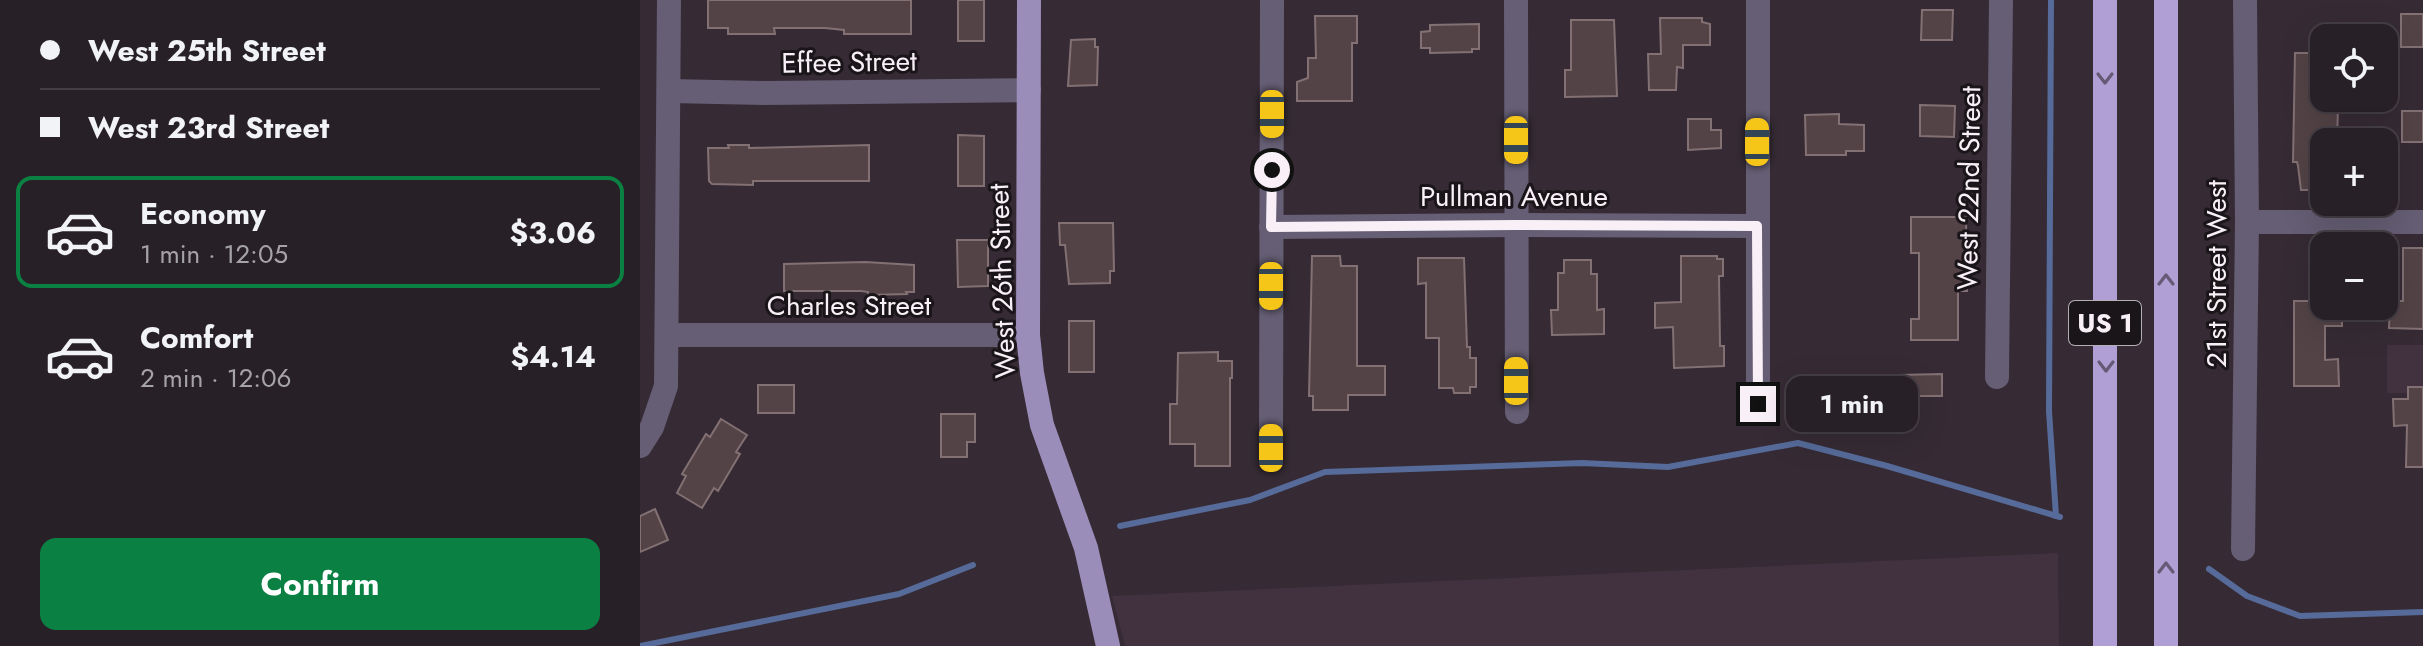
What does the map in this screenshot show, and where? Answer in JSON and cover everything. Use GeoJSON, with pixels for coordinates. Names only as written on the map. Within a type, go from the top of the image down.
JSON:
{"type":"FeatureCollection","features":[{"type":"Feature","properties":{"kind":"highway","name":"US 1"},"geometry":{"type":"LineString","coordinates":[[2105,0],[2105,646]]}},
{"type":"Feature","properties":{"kind":"highway","name":"US 1"},"geometry":{"type":"LineString","coordinates":[[2166,0],[2166,646]]}},
{"type":"Feature","properties":{"kind":"main road","name":"West 26th Street"},"geometry":{"type":"LineString","coordinates":[[1029,0],[1028,335],[1032,373],[1042,425],[1086,548],[1108,646]]}},
{"type":"Feature","properties":{"kind":"street"},"geometry":{"type":"LineString","coordinates":[[640,446],[658,413],[666,386],[669,335],[669,0]]}},
{"type":"Feature","properties":{"kind":"street"},"geometry":{"type":"LineString","coordinates":[[1271,448],[1272,0]]}},
{"type":"Feature","properties":{"kind":"street"},"geometry":{"type":"LineString","coordinates":[[1516,0],[1517,412]]}},
{"type":"Feature","properties":{"kind":"street"},"geometry":{"type":"LineString","coordinates":[[1758,0],[1758,404]]}},
{"type":"Feature","properties":{"kind":"street","name":"West 22nd Street"},"geometry":{"type":"LineString","coordinates":[[1997,377],[2001,0]]}},
{"type":"Feature","properties":{"kind":"street","name":"21st Street West"},"geometry":{"type":"LineString","coordinates":[[2243,549],[2247,222],[2245,0]]}},
{"type":"Feature","properties":{"kind":"street","name":"Effee Street"},"geometry":{"type":"LineString","coordinates":[[669,91],[1029,90]]}},
{"type":"Feature","properties":{"kind":"street"},"geometry":{"type":"LineString","coordinates":[[2247,222],[2423,222]]}},
{"type":"Feature","properties":{"kind":"street","name":"Pullman Avenue"},"geometry":{"type":"LineString","coordinates":[[1271,227],[1757,226]]}},
{"type":"Feature","properties":{"kind":"street","name":"Charles Street"},"geometry":{"type":"LineString","coordinates":[[669,335],[1028,335]]}},
{"type":"Feature","properties":{"kind":"shaded area"},"geometry":{"type":"Polygon","coordinates":[[[2387,345],[2423,345],[2423,393],[2387,393],[2387,345]]]}},
{"type":"Feature","properties":{"kind":"shaded area"},"geometry":{"type":"Polygon","coordinates":[[[2058,553],[2059,646],[1125,646],[1112,596],[2058,553]]]}},
{"type":"Feature","properties":{"kind":"building"},"geometry":{"type":"Polygon","coordinates":[[[708,0],[911,0],[911,34],[844,34],[844,30],[825,28],[774,28],[775,34],[728,34],[728,28],[708,28],[708,0]]]}},
{"type":"Feature","properties":{"kind":"building"},"geometry":{"type":"Polygon","coordinates":[[[958,0],[984,0],[984,41],[958,41],[958,0]]]}},
{"type":"Feature","properties":{"kind":"building"},"geometry":{"type":"Polygon","coordinates":[[[1922,10],[1953,10],[1952,40],[1921,40],[1922,10]]]}},
{"type":"Feature","properties":{"kind":"building"},"geometry":{"type":"Polygon","coordinates":[[[2401,14],[2423,14],[2423,47],[2401,47],[2401,14]]]}},
{"type":"Feature","properties":{"kind":"building"},"geometry":{"type":"Polygon","coordinates":[[[1315,16],[1357,16],[1357,43],[1352,43],[1352,101],[1297,101],[1297,82],[1308,78],[1308,58],[1316,58],[1315,16]]]}},
{"type":"Feature","properties":{"kind":"building"},"geometry":{"type":"Polygon","coordinates":[[[1660,18],[1702,18],[1702,22],[1710,24],[1710,45],[1683,45],[1683,68],[1677,67],[1676,90],[1649,90],[1648,54],[1661,54],[1660,18]]]}},
{"type":"Feature","properties":{"kind":"building"},"geometry":{"type":"Polygon","coordinates":[[[1571,20],[1614,20],[1617,96],[1565,97],[1565,70],[1571,70],[1571,20]]]}},
{"type":"Feature","properties":{"kind":"building"},"geometry":{"type":"Polygon","coordinates":[[[1479,24],[1479,49],[1472,49],[1472,52],[1430,53],[1430,48],[1421,48],[1421,32],[1430,31],[1430,25],[1479,24]]]}},
{"type":"Feature","properties":{"kind":"building"},"geometry":{"type":"Polygon","coordinates":[[[1095,39],[1095,47],[1098,47],[1097,85],[1068,86],[1071,40],[1095,39]]]}},
{"type":"Feature","properties":{"kind":"building"},"geometry":{"type":"Polygon","coordinates":[[[2295,53],[2310,53],[2310,112],[2338,112],[2337,128],[2310,128],[2310,190],[2301,190],[2297,162],[2293,162],[2295,53]]]}},
{"type":"Feature","properties":{"kind":"building"},"geometry":{"type":"Polygon","coordinates":[[[1920,105],[1955,106],[1954,137],[1920,136],[1920,105]]]}},
{"type":"Feature","properties":{"kind":"building"},"geometry":{"type":"Polygon","coordinates":[[[2402,111],[2423,111],[2423,142],[2402,142],[2402,111]]]}},
{"type":"Feature","properties":{"kind":"building"},"geometry":{"type":"Polygon","coordinates":[[[1839,114],[1839,124],[1864,125],[1864,151],[1846,151],[1846,155],[1806,155],[1805,115],[1839,114]]]}},
{"type":"Feature","properties":{"kind":"building"},"geometry":{"type":"Polygon","coordinates":[[[1688,119],[1711,119],[1711,130],[1721,130],[1721,148],[1688,150],[1688,119]]]}},
{"type":"Feature","properties":{"kind":"building"},"geometry":{"type":"Polygon","coordinates":[[[958,135],[984,136],[984,186],[958,186],[958,135]]]}},
{"type":"Feature","properties":{"kind":"building"},"geometry":{"type":"Polygon","coordinates":[[[728,145],[749,145],[749,148],[869,145],[869,181],[712,184],[709,181],[708,148],[729,148],[728,145]]]}},
{"type":"Feature","properties":{"kind":"building"},"geometry":{"type":"Polygon","coordinates":[[[1911,217],[1966,217],[1967,291],[1958,291],[1958,340],[1911,340],[1911,319],[1919,319],[1919,253],[1911,253],[1911,217]]]}},
{"type":"Feature","properties":{"kind":"building"},"geometry":{"type":"Polygon","coordinates":[[[1059,223],[1113,223],[1114,271],[1110,271],[1110,283],[1069,284],[1065,245],[1060,245],[1059,223]]]}},
{"type":"Feature","properties":{"kind":"building"},"geometry":{"type":"Polygon","coordinates":[[[957,240],[988,240],[988,286],[958,287],[957,240]]]}},
{"type":"Feature","properties":{"kind":"building"},"geometry":{"type":"Polygon","coordinates":[[[2403,248],[2423,248],[2423,329],[2389,328],[2389,320],[2398,320],[2398,301],[2403,301],[2403,248]]]}},
{"type":"Feature","properties":{"kind":"building"},"geometry":{"type":"Polygon","coordinates":[[[1312,256],[1340,256],[1341,266],[1357,266],[1357,366],[1385,366],[1385,395],[1348,395],[1348,410],[1313,410],[1313,396],[1309,396],[1312,256]]]}},
{"type":"Feature","properties":{"kind":"building"},"geometry":{"type":"Polygon","coordinates":[[[1681,256],[1717,256],[1717,259],[1723,259],[1723,276],[1719,276],[1720,346],[1724,346],[1724,366],[1674,368],[1673,327],[1655,328],[1655,303],[1681,302],[1681,256]]]}},
{"type":"Feature","properties":{"kind":"building"},"geometry":{"type":"Polygon","coordinates":[[[1418,258],[1464,258],[1467,347],[1470,347],[1470,358],[1476,358],[1476,387],[1470,387],[1470,393],[1454,393],[1453,388],[1439,388],[1439,338],[1426,338],[1426,283],[1418,284],[1418,258]]]}},
{"type":"Feature","properties":{"kind":"building"},"geometry":{"type":"Polygon","coordinates":[[[1564,260],[1591,260],[1591,274],[1597,274],[1597,310],[1604,309],[1604,334],[1552,335],[1551,310],[1558,310],[1558,273],[1564,273],[1564,260]]]}},
{"type":"Feature","properties":{"kind":"building"},"geometry":{"type":"Polygon","coordinates":[[[865,262],[914,265],[914,292],[868,295],[868,292],[861,291],[784,291],[784,264],[865,262]]]}},
{"type":"Feature","properties":{"kind":"building"},"geometry":{"type":"Polygon","coordinates":[[[2294,301],[2310,301],[2310,320],[2342,320],[2342,326],[2325,326],[2325,360],[2338,359],[2339,386],[2294,386],[2294,301]]]}},
{"type":"Feature","properties":{"kind":"building"},"geometry":{"type":"Polygon","coordinates":[[[1069,321],[1094,321],[1094,372],[1069,372],[1069,321]]]}},
{"type":"Feature","properties":{"kind":"building"},"geometry":{"type":"Polygon","coordinates":[[[1218,352],[1218,361],[1232,361],[1230,466],[1195,466],[1195,444],[1170,444],[1170,404],[1177,404],[1178,353],[1218,352]]]}},
{"type":"Feature","properties":{"kind":"building"},"geometry":{"type":"Polygon","coordinates":[[[1942,374],[1942,396],[1899,396],[1899,375],[1942,374]]]}},
{"type":"Feature","properties":{"kind":"building"},"geometry":{"type":"Polygon","coordinates":[[[758,385],[794,385],[794,413],[758,413],[758,385]]]}},
{"type":"Feature","properties":{"kind":"building"},"geometry":{"type":"Polygon","coordinates":[[[2408,387],[2423,387],[2423,467],[2406,467],[2407,425],[2394,426],[2393,399],[2408,399],[2408,387]]]}},
{"type":"Feature","properties":{"kind":"building"},"geometry":{"type":"Polygon","coordinates":[[[941,414],[975,414],[975,442],[967,442],[967,457],[941,457],[941,414]]]}},
{"type":"Feature","properties":{"kind":"building"},"geometry":{"type":"Polygon","coordinates":[[[721,419],[747,435],[736,452],[740,454],[718,491],[714,488],[702,508],[677,493],[686,476],[682,474],[706,434],[710,437],[721,419]]]}},
{"type":"Feature","properties":{"kind":"building"},"geometry":{"type":"Polygon","coordinates":[[[655,509],[668,540],[640,552],[640,516],[655,509]]]}},
{"type":"Feature","properties":{"kind":"waterway"},"geometry":{"type":"LineString","coordinates":[[2051,0],[2049,411],[2056,516]]}},
{"type":"Feature","properties":{"kind":"waterway"},"geometry":{"type":"LineString","coordinates":[[1120,526],[1250,500],[1325,472],[1582,463],[1668,467],[1798,443],[2060,517]]}},
{"type":"Feature","properties":{"kind":"waterway"},"geometry":{"type":"LineString","coordinates":[[640,646],[899,594],[973,565]]}},
{"type":"Feature","properties":{"kind":"waterway"},"geometry":{"type":"LineString","coordinates":[[2209,569],[2247,596],[2300,616],[2423,612]]}},
{"type":"Feature","properties":{"kind":"route"},"geometry":{"type":"LineString","coordinates":[[1272,170],[1271,227],[1757,226],[1758,404]]}}]}
